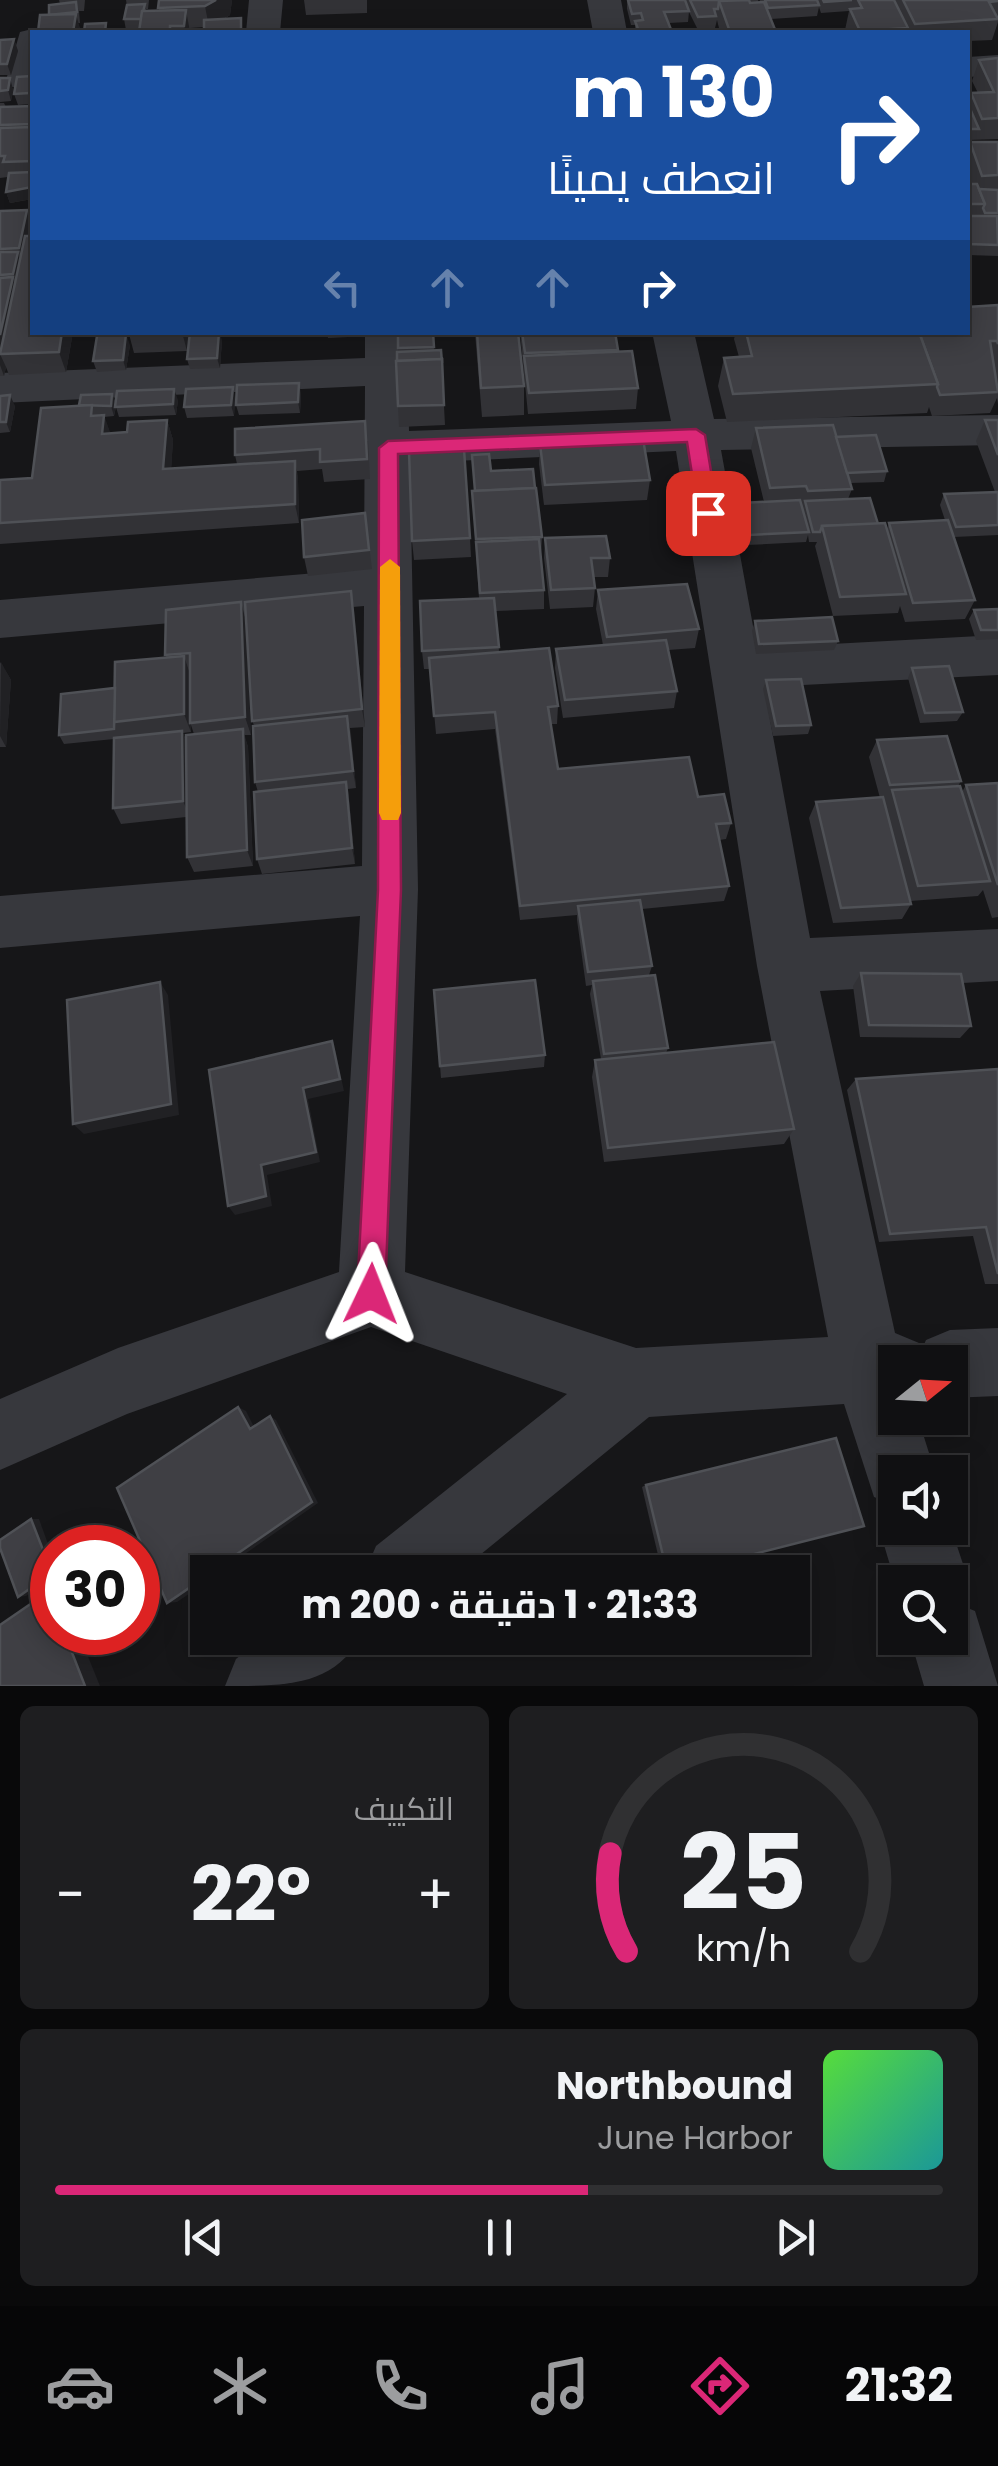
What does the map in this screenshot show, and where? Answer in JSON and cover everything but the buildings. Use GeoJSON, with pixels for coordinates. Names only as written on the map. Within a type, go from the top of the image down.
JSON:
{"type":"FeatureCollection","features":[{"type":"Feature","properties":{"kind":"street"},"geometry":{"type":"LineString","coordinates":[[34,30],[40,0]]}},
{"type":"Feature","properties":{"kind":"street"},"geometry":{"type":"LineString","coordinates":[[264,30],[266,0]]}},
{"type":"Feature","properties":{"kind":"street"},"geometry":{"type":"LineString","coordinates":[[604,0],[610,30]]}},
{"type":"Feature","properties":{"kind":"street"},"geometry":{"type":"LineString","coordinates":[[19,80],[30,45]]}},
{"type":"Feature","properties":{"kind":"street"},"geometry":{"type":"LineString","coordinates":[[970,68],[998,65]]}},
{"type":"Feature","properties":{"kind":"street"},"geometry":{"type":"LineString","coordinates":[[674,335],[696,435],[786,966],[878,1351]]}},
{"type":"Feature","properties":{"kind":"street"},"geometry":{"type":"LineString","coordinates":[[0,388],[386,352],[390,890],[371,1294]]}},
{"type":"Feature","properties":{"kind":"street"},"geometry":{"type":"LineString","coordinates":[[388,448],[696,435],[998,430]]}},
{"type":"Feature","properties":{"kind":"street"},"geometry":{"type":"LineString","coordinates":[[0,619],[390,585]]}},
{"type":"Feature","properties":{"kind":"street"},"geometry":{"type":"LineString","coordinates":[[733,669],[998,654]]}},
{"type":"Feature","properties":{"kind":"street"},"geometry":{"type":"LineString","coordinates":[[0,922],[390,890]]}},
{"type":"Feature","properties":{"kind":"street"},"geometry":{"type":"LineString","coordinates":[[786,966],[998,955]]}},
{"type":"Feature","properties":{"kind":"street"},"geometry":{"type":"LineString","coordinates":[[0,1435],[118,1383],[371,1294],[636,1382],[878,1368]]}},
{"type":"Feature","properties":{"kind":"street"},"geometry":{"type":"LineString","coordinates":[[968,1363],[998,1362]]}},
{"type":"Feature","properties":{"kind":"street"},"geometry":{"type":"LineString","coordinates":[[423,1555],[636,1382]]}},
{"type":"Feature","properties":{"kind":"street"},"geometry":{"type":"LineString","coordinates":[[263,1686],[301,1655]]}},
{"type":"Feature","properties":{"kind":"street"},"geometry":{"type":"LineString","coordinates":[[953,1655],[962,1686]]}},
{"type":"Feature","properties":{"kind":"slow traffic"},"geometry":{"type":"LineString","coordinates":[[390,567],[390,813]]}},
{"type":"Feature","properties":{"kind":"route"},"geometry":{"type":"LineString","coordinates":[[371,1294],[390,890],[388,448],[696,435],[708,513]]}}]}
